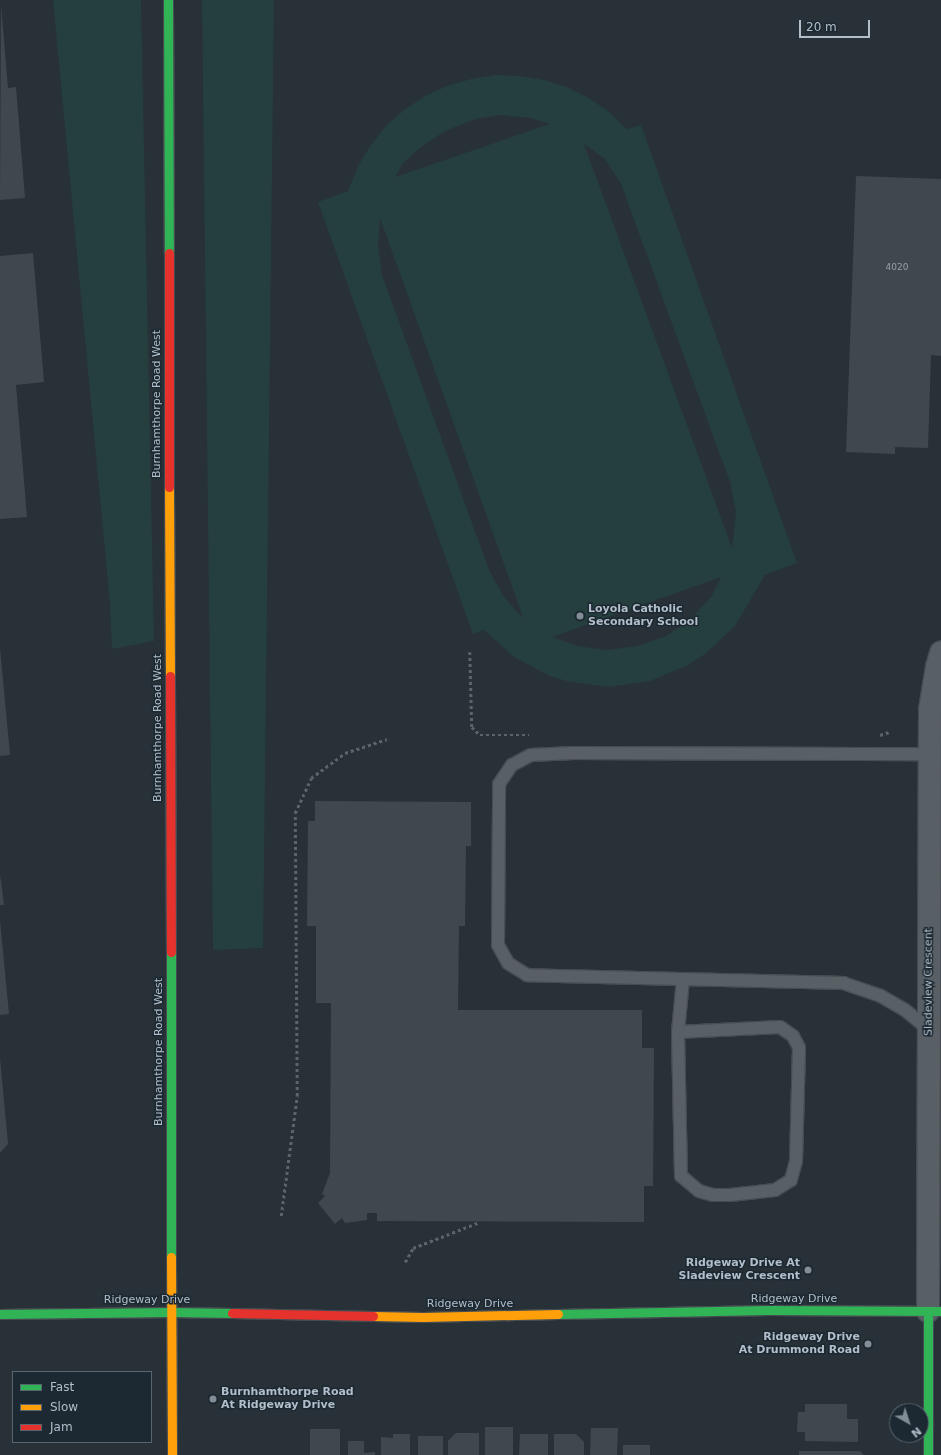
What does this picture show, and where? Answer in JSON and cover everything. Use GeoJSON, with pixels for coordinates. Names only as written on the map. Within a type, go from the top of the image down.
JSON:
{"type":"FeatureCollection","features":[{"type":"Feature","properties":{"kind":"main road","name":"Burnhamthorpe Road West"},"geometry":{"type":"LineString","coordinates":[[168,0],[172,1455]]}},
{"type":"Feature","properties":{"kind":"main road","name":"Ridgeway Drive"},"geometry":{"type":"LineString","coordinates":[[0,1314],[171,1312],[423,1317],[769,1310],[935,1311]]}},
{"type":"Feature","properties":{"kind":"main road"},"geometry":{"type":"LineString","coordinates":[[928,1455],[935,1311]]}},
{"type":"Feature","properties":{"kind":"street","name":"Sladeview Crescent"},"geometry":{"type":"LineString","coordinates":[[935,1311],[929,1030],[930,710],[937,667],[941,653]]}},
{"type":"Feature","properties":{"kind":"lane"},"geometry":{"type":"LineString","coordinates":[[929,1030],[905,1010],[881,996],[844,983],[527,975],[508,963],[498,945],[499,784],[512,766],[531,755],[573,753],[930,754]]}},
{"type":"Feature","properties":{"kind":"lane"},"geometry":{"type":"LineString","coordinates":[[678,1032],[780,1027],[793,1036],[799,1048],[796,1161],[791,1180],[775,1190],[730,1195],[699,1191],[682,1176],[678,1032],[683,979]]}},
{"type":"Feature","properties":{"kind":"path"},"geometry":{"type":"LineString","coordinates":[[470,652],[472,727],[480,735],[534,735]]}},
{"type":"Feature","properties":{"kind":"path"},"geometry":{"type":"LineString","coordinates":[[875,737],[889,732]]}},
{"type":"Feature","properties":{"kind":"path"},"geometry":{"type":"LineString","coordinates":[[281,1216],[298,1096],[295,813],[311,778],[345,753],[387,739]]}},
{"type":"Feature","properties":{"kind":"path"},"geometry":{"type":"LineString","coordinates":[[405,1262],[413,1248],[477,1224]]}},
{"type":"Feature","properties":{"kind":"green space"},"geometry":{"type":"Polygon","coordinates":[[[53,0],[141,0],[154,641],[112,649],[110,604],[53,0]]]}},
{"type":"Feature","properties":{"kind":"green space"},"geometry":{"type":"Polygon","coordinates":[[[202,0],[274,0],[263,948],[213,950],[202,0]]]}},
{"type":"Feature","properties":{"kind":"green space"},"geometry":{"type":"Polygon","coordinates":[[[495,75],[520,76],[544,80],[567,87],[589,98],[609,112],[627,129],[641,125],[797,563],[765,575],[735,626],[705,654],[688,665],[650,681],[610,687],[570,682],[550,676],[514,657],[484,630],[473,634],[318,202],[348,191],[358,166],[371,145],[386,126],[404,110],[425,96],[447,86],[471,79],[495,75]],[[502,115],[475,119],[445,131],[421,147],[403,163],[395,177],[550,124],[530,118],[502,115]],[[584,144],[732,548],[736,512],[730,482],[621,184],[605,159],[584,144]],[[380,218],[378,246],[382,275],[489,570],[504,597],[523,618],[380,218]],[[721,577],[552,637],[577,646],[607,650],[637,646],[666,636],[691,619],[711,597],[721,577]]]}},
{"type":"Feature","properties":{"kind":"building"},"geometry":{"type":"Polygon","coordinates":[[[1,5],[8,88],[16,87],[25,198],[0,200],[1,5]]]}},
{"type":"Feature","properties":{"kind":"building"},"geometry":{"type":"Polygon","coordinates":[[[856,176],[941,179],[941,356],[931,355],[928,448],[895,447],[895,454],[846,452],[856,176]]]}},
{"type":"Feature","properties":{"kind":"building"},"geometry":{"type":"Polygon","coordinates":[[[33,253],[44,382],[16,385],[27,517],[0,519],[0,256],[33,253]]]}},
{"type":"Feature","properties":{"kind":"building"},"geometry":{"type":"Polygon","coordinates":[[[0,648],[10,755],[0,756],[0,648]]]}},
{"type":"Feature","properties":{"kind":"building"},"geometry":{"type":"Polygon","coordinates":[[[315,801],[471,802],[471,846],[466,846],[465,926],[459,926],[458,1010],[642,1010],[642,1048],[654,1048],[653,1186],[644,1186],[644,1222],[377,1221],[377,1213],[367,1213],[367,1220],[345,1223],[342,1218],[335,1224],[318,1203],[325,1196],[322,1194],[330,1173],[331,1003],[316,1003],[316,926],[307,926],[308,821],[315,821],[315,801]]]}},
{"type":"Feature","properties":{"kind":"building"},"geometry":{"type":"Polygon","coordinates":[[[0,874],[4,905],[0,905],[0,874]]]}},
{"type":"Feature","properties":{"kind":"building"},"geometry":{"type":"Polygon","coordinates":[[[0,920],[9,1014],[0,1015],[0,920]]]}},
{"type":"Feature","properties":{"kind":"building"},"geometry":{"type":"Polygon","coordinates":[[[0,1058],[8,1144],[0,1153],[0,1058]]]}},
{"type":"Feature","properties":{"kind":"building"},"geometry":{"type":"Polygon","coordinates":[[[805,1404],[847,1404],[847,1419],[858,1419],[858,1442],[805,1441],[805,1432],[797,1432],[798,1412],[805,1412],[805,1404]]]}},
{"type":"Feature","properties":{"kind":"building"},"geometry":{"type":"Polygon","coordinates":[[[485,1427],[513,1427],[513,1455],[485,1455],[485,1427]]]}},
{"type":"Feature","properties":{"kind":"building"},"geometry":{"type":"Polygon","coordinates":[[[591,1428],[618,1428],[617,1455],[590,1455],[591,1428]]]}},
{"type":"Feature","properties":{"kind":"building"},"geometry":{"type":"Polygon","coordinates":[[[310,1429],[340,1429],[340,1455],[310,1455],[310,1429]]]}},
{"type":"Feature","properties":{"kind":"building"},"geometry":{"type":"Polygon","coordinates":[[[456,1433],[479,1433],[479,1455],[448,1455],[448,1441],[456,1433]]]}},
{"type":"Feature","properties":{"kind":"building"},"geometry":{"type":"Polygon","coordinates":[[[393,1434],[410,1434],[410,1455],[381,1455],[381,1437],[393,1438],[393,1434]]]}},
{"type":"Feature","properties":{"kind":"building"},"geometry":{"type":"Polygon","coordinates":[[[520,1434],[548,1434],[548,1455],[519,1455],[520,1434]]]}},
{"type":"Feature","properties":{"kind":"building"},"geometry":{"type":"Polygon","coordinates":[[[554,1434],[576,1434],[584,1442],[584,1455],[554,1455],[554,1434]]]}},
{"type":"Feature","properties":{"kind":"building"},"geometry":{"type":"Polygon","coordinates":[[[418,1436],[443,1436],[443,1455],[418,1455],[418,1436]]]}},
{"type":"Feature","properties":{"kind":"building"},"geometry":{"type":"Polygon","coordinates":[[[348,1441],[364,1441],[364,1453],[375,1452],[375,1455],[348,1455],[348,1441]]]}},
{"type":"Feature","properties":{"kind":"building"},"geometry":{"type":"Polygon","coordinates":[[[623,1445],[650,1445],[650,1455],[623,1455],[623,1445]]]}},
{"type":"Feature","properties":{"kind":"building"},"geometry":{"type":"Polygon","coordinates":[[[799,1451],[860,1451],[864,1455],[799,1455],[799,1451]]]}},
{"type":"Feature","properties":{"kind":"traffic: fast"},"geometry":{"type":"LineString","coordinates":[[168,0],[169,253]]}},
{"type":"Feature","properties":{"kind":"traffic: fast"},"geometry":{"type":"LineString","coordinates":[[171,952],[171,1257]]}},
{"type":"Feature","properties":{"kind":"traffic: fast"},"geometry":{"type":"LineString","coordinates":[[558,1314],[769,1310],[941,1311]]}},
{"type":"Feature","properties":{"kind":"traffic: fast"},"geometry":{"type":"LineString","coordinates":[[928,1311],[928,1455]]}},
{"type":"Feature","properties":{"kind":"traffic: fast"},"geometry":{"type":"LineString","coordinates":[[0,1314],[171,1312],[232,1313]]}},
{"type":"Feature","properties":{"kind":"traffic: slow"},"geometry":{"type":"LineString","coordinates":[[169,487],[170,676]]}},
{"type":"Feature","properties":{"kind":"traffic: slow"},"geometry":{"type":"LineString","coordinates":[[171,1257],[172,1455]]}},
{"type":"Feature","properties":{"kind":"traffic: slow"},"geometry":{"type":"LineString","coordinates":[[373,1316],[423,1317],[558,1314]]}},
{"type":"Feature","properties":{"kind":"traffic: jam"},"geometry":{"type":"LineString","coordinates":[[169,253],[169,487]]}},
{"type":"Feature","properties":{"kind":"traffic: jam"},"geometry":{"type":"LineString","coordinates":[[170,676],[171,952]]}},
{"type":"Feature","properties":{"kind":"traffic: jam"},"geometry":{"type":"LineString","coordinates":[[232,1313],[373,1316]]}},
{"type":"Feature","properties":{"kind":"place","name":"Loyola Catholic Secondary School"},"geometry":{"type":"Point","coordinates":[580,616]}},
{"type":"Feature","properties":{"kind":"place","name":"Ridgeway Drive At Sladeview Crescent"},"geometry":{"type":"Point","coordinates":[808,1270]}},
{"type":"Feature","properties":{"kind":"place","name":"Ridgeway Drive At Drummond Road"},"geometry":{"type":"Point","coordinates":[868,1344]}},
{"type":"Feature","properties":{"kind":"place","name":"Burnhamthorpe Road At Ridgeway Drive"},"geometry":{"type":"Point","coordinates":[213,1399]}}]}
